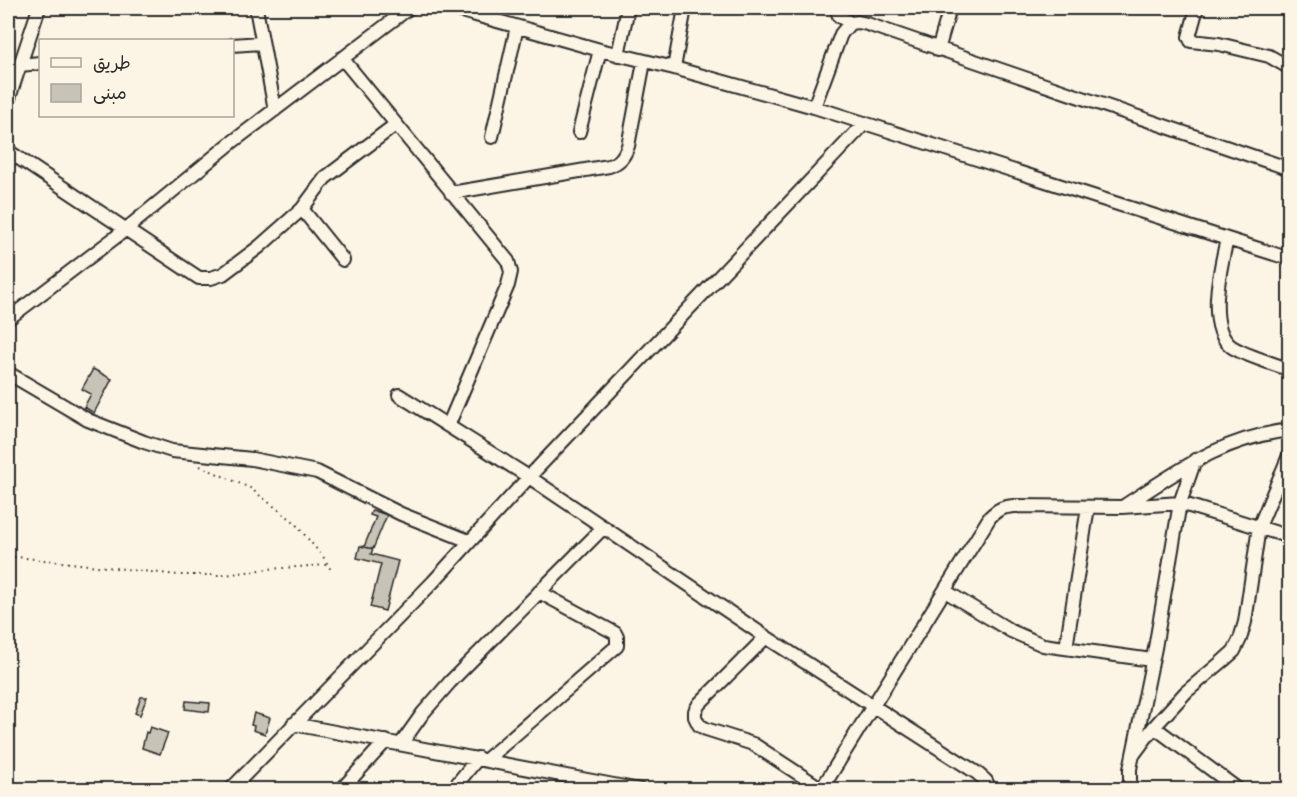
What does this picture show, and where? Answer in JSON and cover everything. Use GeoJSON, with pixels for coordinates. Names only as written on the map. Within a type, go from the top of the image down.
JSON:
{"type":"FeatureCollection","features":[{"type":"Feature","properties":{"kind":"street"},"geometry":{"type":"LineString","coordinates":[[8,101],[39,8]]}},
{"type":"Feature","properties":{"kind":"street"},"geometry":{"type":"LineString","coordinates":[[256,8],[274,110]]}},
{"type":"Feature","properties":{"kind":"street"},"geometry":{"type":"LineString","coordinates":[[8,319],[125,230],[274,110],[409,8]]}},
{"type":"Feature","properties":{"kind":"street"},"geometry":{"type":"LineString","coordinates":[[451,8],[814,107],[1290,259]]}},
{"type":"Feature","properties":{"kind":"street"},"geometry":{"type":"LineString","coordinates":[[618,55],[628,8]]}},
{"type":"Feature","properties":{"kind":"street"},"geometry":{"type":"LineString","coordinates":[[674,68],[685,8]]}},
{"type":"Feature","properties":{"kind":"street"},"geometry":{"type":"LineString","coordinates":[[836,8],[839,16],[850,23],[867,24],[1290,169]]}},
{"type":"Feature","properties":{"kind":"street"},"geometry":{"type":"LineString","coordinates":[[938,50],[950,8]]}},
{"type":"Feature","properties":{"kind":"street"},"geometry":{"type":"LineString","coordinates":[[1197,8],[1189,37],[1191,40],[1269,56],[1290,56]]}},
{"type":"Feature","properties":{"kind":"street"},"geometry":{"type":"LineString","coordinates":[[814,107],[841,34],[850,23]]}},
{"type":"Feature","properties":{"kind":"street"},"geometry":{"type":"LineString","coordinates":[[492,137],[518,27]]}},
{"type":"Feature","properties":{"kind":"street"},"geometry":{"type":"LineString","coordinates":[[234,45],[261,43]]}},
{"type":"Feature","properties":{"kind":"street"},"geometry":{"type":"LineString","coordinates":[[579,132],[600,50]]}},
{"type":"Feature","properties":{"kind":"street"},"geometry":{"type":"LineString","coordinates":[[1269,56],[1290,68]]}},
{"type":"Feature","properties":{"kind":"street"},"geometry":{"type":"LineString","coordinates":[[342,58],[508,261],[511,272],[508,285],[448,426]]}},
{"type":"Feature","properties":{"kind":"street"},"geometry":{"type":"LineString","coordinates":[[451,193],[538,180],[618,163],[625,155],[628,146],[644,62]]}},
{"type":"Feature","properties":{"kind":"street"},"geometry":{"type":"LineString","coordinates":[[20,65],[39,63]]}},
{"type":"Feature","properties":{"kind":"street"},"geometry":{"type":"LineString","coordinates":[[230,789],[361,657],[865,123]]}},
{"type":"Feature","properties":{"kind":"street"},"geometry":{"type":"LineString","coordinates":[[8,151],[199,278],[212,278],[224,274],[259,247],[302,208],[325,178],[395,124]]}},
{"type":"Feature","properties":{"kind":"street"},"geometry":{"type":"LineString","coordinates":[[302,208],[343,260]]}},
{"type":"Feature","properties":{"kind":"street"},"geometry":{"type":"LineString","coordinates":[[1227,239],[1217,288],[1220,328],[1224,338],[1232,347],[1290,370]]}},
{"type":"Feature","properties":{"kind":"street"},"geometry":{"type":"LineString","coordinates":[[8,373],[88,420],[144,442],[172,451],[252,459],[317,472],[401,514],[469,541]]}},
{"type":"Feature","properties":{"kind":"street"},"geometry":{"type":"LineString","coordinates":[[399,396],[529,477],[766,637],[977,773],[986,781],[990,789]]}},
{"type":"Feature","properties":{"kind":"street"},"geometry":{"type":"LineString","coordinates":[[1122,507],[1195,460],[1240,440],[1290,430]]}},
{"type":"Feature","properties":{"kind":"street"},"geometry":{"type":"LineString","coordinates":[[1134,754],[1154,727],[1186,692],[1234,651],[1245,622],[1259,527],[1290,453]]}},
{"type":"Feature","properties":{"kind":"street"},"geometry":{"type":"LineString","coordinates":[[1130,789],[1130,769],[1180,503],[1195,460]]}},
{"type":"Feature","properties":{"kind":"street"},"geometry":{"type":"LineString","coordinates":[[766,637],[699,704],[695,717],[706,729],[753,744],[822,789],[996,510],[1014,506],[1122,507],[1180,503],[1290,537]]}},
{"type":"Feature","properties":{"kind":"street"},"geometry":{"type":"LineString","coordinates":[[1066,648],[1088,507]]}},
{"type":"Feature","properties":{"kind":"street"},"geometry":{"type":"LineString","coordinates":[[401,744],[423,713],[450,682],[604,527]]}},
{"type":"Feature","properties":{"kind":"street"},"geometry":{"type":"LineString","coordinates":[[945,591],[1026,639],[1043,645],[1152,660]]}},
{"type":"Feature","properties":{"kind":"street"},"geometry":{"type":"LineString","coordinates":[[452,789],[482,759],[617,646],[615,633],[539,592]]}},
{"type":"Feature","properties":{"kind":"street"},"geometry":{"type":"LineString","coordinates":[[293,724],[640,789]]}},
{"type":"Feature","properties":{"kind":"street"},"geometry":{"type":"LineString","coordinates":[[1154,727],[1239,789]]}},
{"type":"Feature","properties":{"kind":"street"},"geometry":{"type":"LineString","coordinates":[[341,789],[386,741]]}},
{"type":"Feature","properties":{"kind":"path"},"geometry":{"type":"LineString","coordinates":[[196,464],[250,488],[293,520],[331,570]]}},
{"type":"Feature","properties":{"kind":"path"},"geometry":{"type":"LineString","coordinates":[[8,556],[178,575],[225,575],[327,565]]}},
{"type":"Feature","properties":{"kind":"building"},"geometry":{"type":"Polygon","coordinates":[[[93,369],[112,379],[94,413],[84,407],[91,394],[82,389],[93,369]]]}},
{"type":"Feature","properties":{"kind":"building"},"geometry":{"type":"Polygon","coordinates":[[[372,510],[387,515],[373,549],[364,547],[376,517],[370,515],[372,510]]]}},
{"type":"Feature","properties":{"kind":"building"},"geometry":{"type":"Polygon","coordinates":[[[360,546],[373,549],[371,554],[398,561],[385,611],[370,607],[381,564],[357,558],[360,546]]]}},
{"type":"Feature","properties":{"kind":"building"},"geometry":{"type":"Polygon","coordinates":[[[141,697],[147,697],[140,715],[135,713],[141,697]]]}},
{"type":"Feature","properties":{"kind":"building"},"geometry":{"type":"Polygon","coordinates":[[[186,701],[210,703],[209,712],[185,709],[186,701]]]}},
{"type":"Feature","properties":{"kind":"building"},"geometry":{"type":"Polygon","coordinates":[[[254,713],[270,718],[265,734],[253,730],[254,726],[251,725],[254,713]]]}},
{"type":"Feature","properties":{"kind":"building"},"geometry":{"type":"Polygon","coordinates":[[[150,727],[168,733],[160,754],[142,748],[146,732],[148,733],[150,727]]]}}]}
